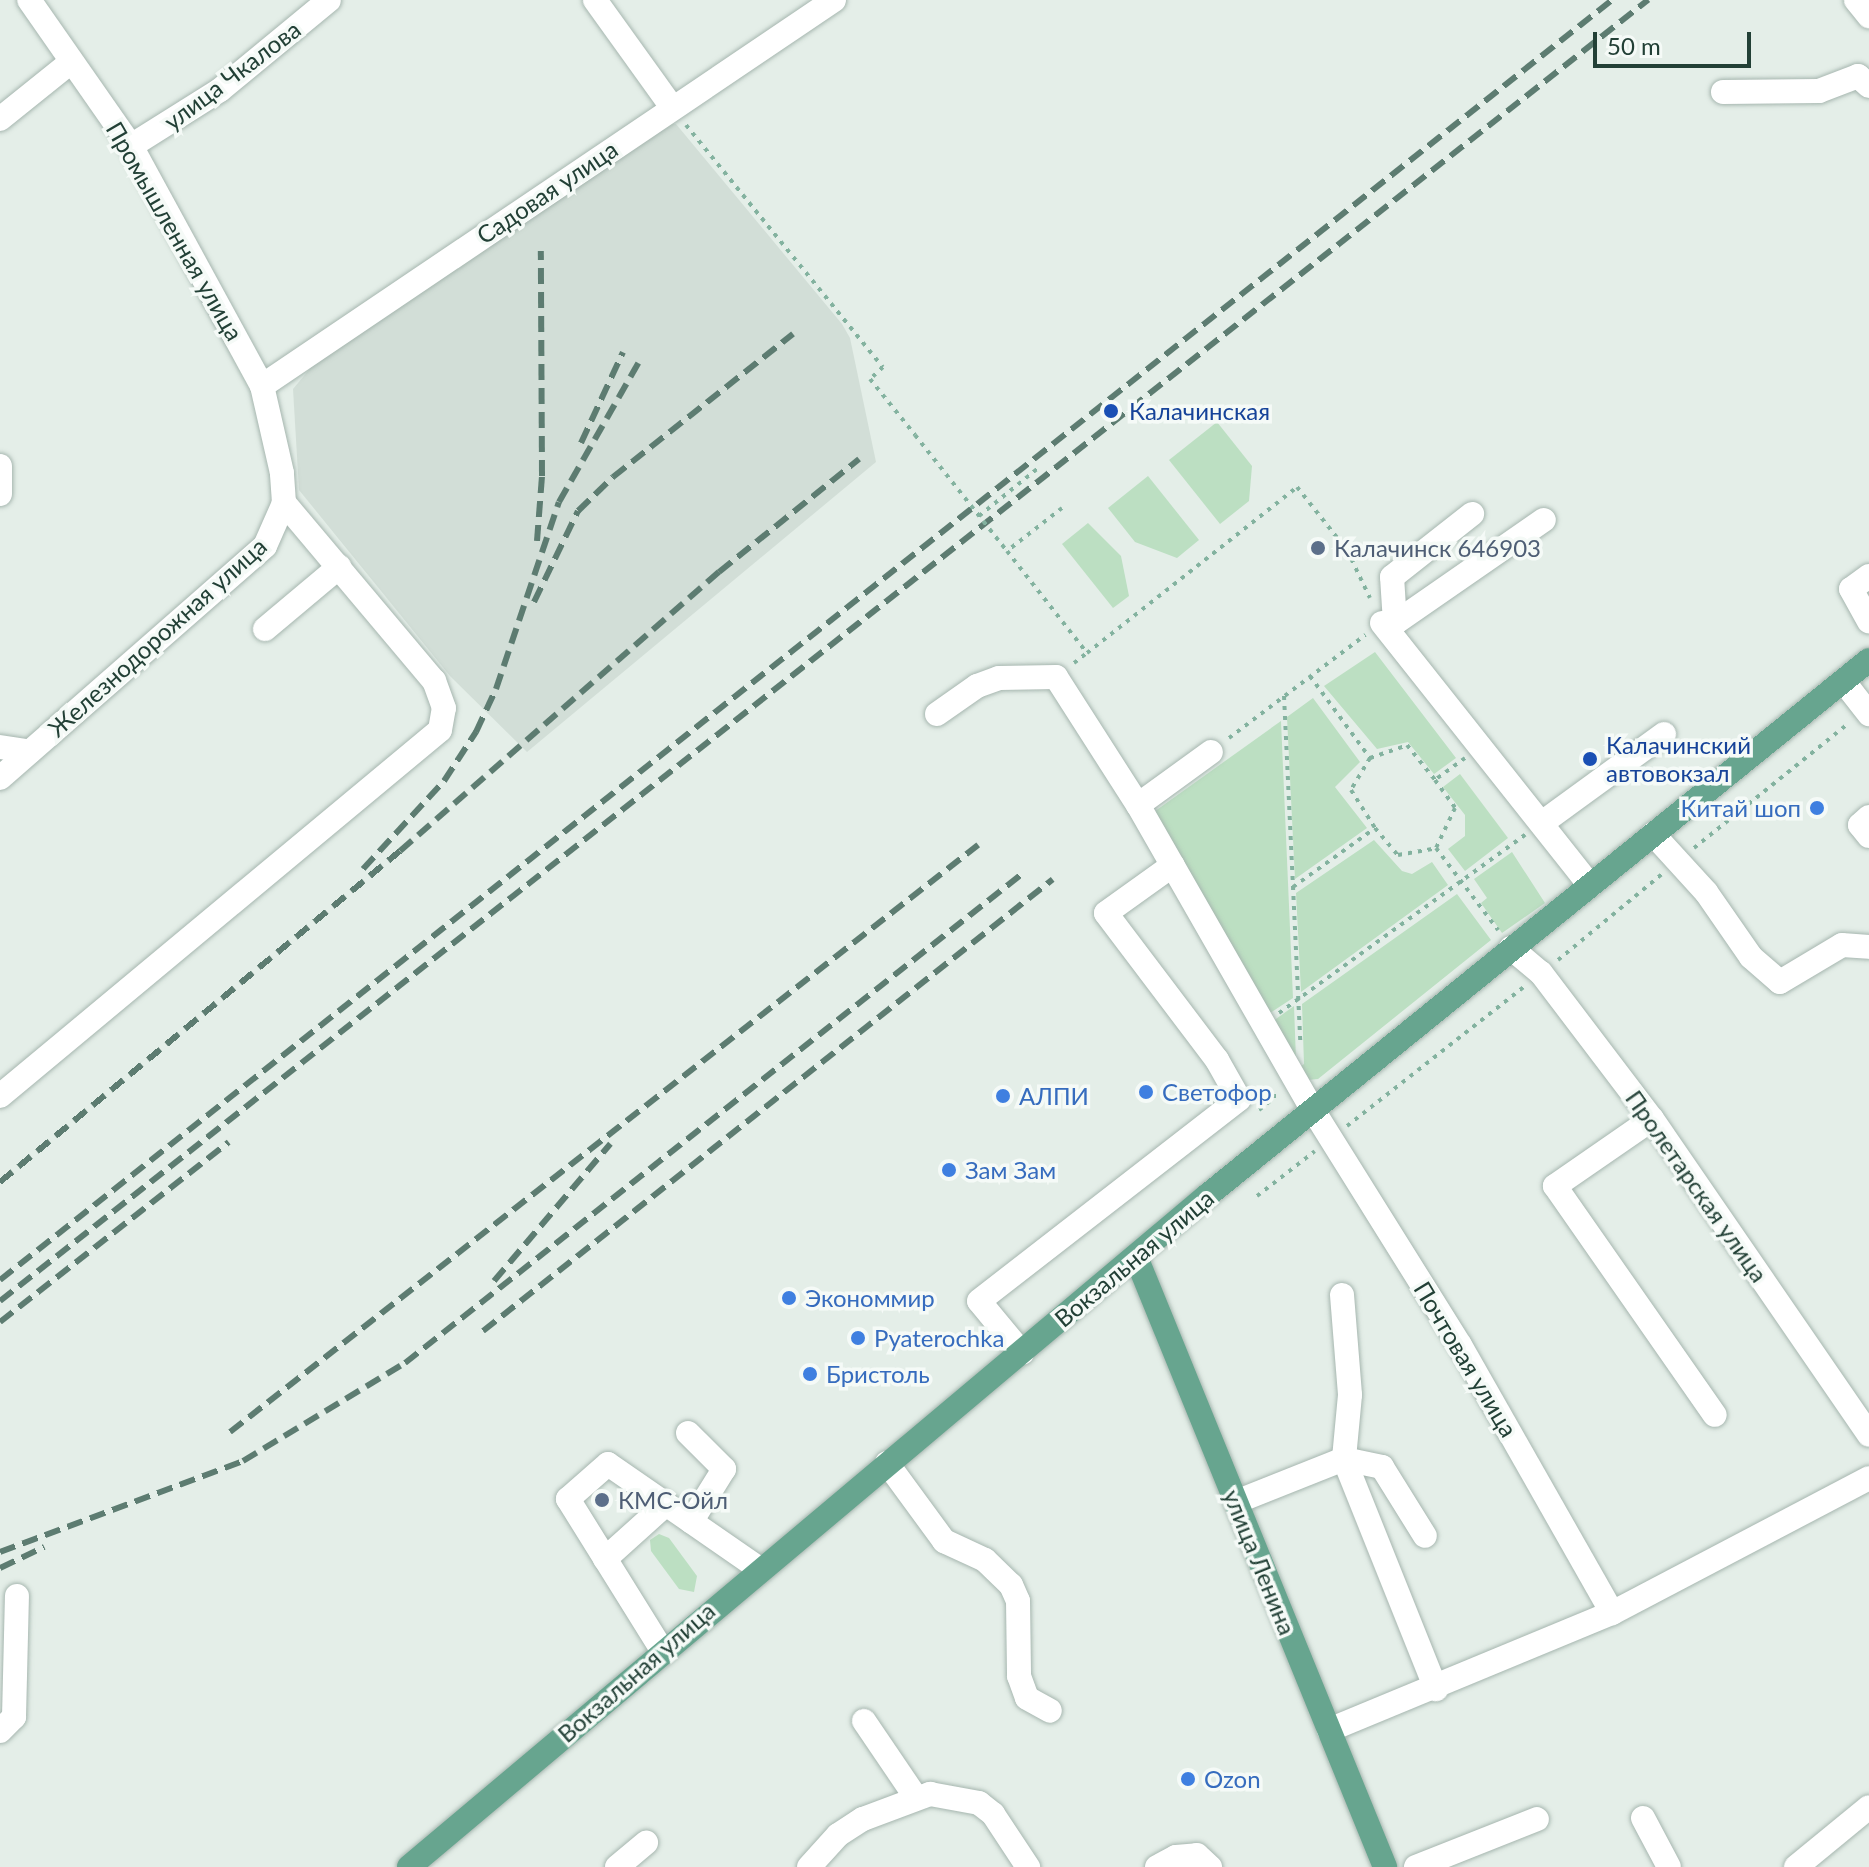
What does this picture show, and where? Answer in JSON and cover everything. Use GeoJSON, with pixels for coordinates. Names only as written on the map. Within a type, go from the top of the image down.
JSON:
{"type":"FeatureCollection","features":[{"type":"Feature","properties":{"kind":"main road","name":"Вокзальная улица"},"geometry":{"type":"LineString","coordinates":[[409,1867],[758,1568],[1511,948],[1869,660]]}},
{"type":"Feature","properties":{"kind":"main road","name":"улица Ленина"},"geometry":{"type":"LineString","coordinates":[[1136,1257],[1385,1867]]}},
{"type":"Feature","properties":{"kind":"street","name":"Промышленная улица"},"geometry":{"type":"LineString","coordinates":[[29,0],[131,146],[262,386]]}},
{"type":"Feature","properties":{"kind":"street","name":"улица Чкалова"},"geometry":{"type":"LineString","coordinates":[[131,146],[210,97],[329,0]]}},
{"type":"Feature","properties":{"kind":"street"},"geometry":{"type":"LineString","coordinates":[[595,0],[672,107]]}},
{"type":"Feature","properties":{"kind":"street","name":"Садовая улица"},"geometry":{"type":"LineString","coordinates":[[262,386],[834,0]]}},
{"type":"Feature","properties":{"kind":"street"},"geometry":{"type":"LineString","coordinates":[[1856,0],[1869,16]]}},
{"type":"Feature","properties":{"kind":"street"},"geometry":{"type":"LineString","coordinates":[[0,119],[71,62]]}},
{"type":"Feature","properties":{"kind":"street"},"geometry":{"type":"LineString","coordinates":[[1723,92],[1819,91],[1865,74]]}},
{"type":"Feature","properties":{"kind":"street","name":"Железнодорожная улица"},"geometry":{"type":"LineString","coordinates":[[0,778],[265,546],[284,503],[282,473],[262,386]]}},
{"type":"Feature","properties":{"kind":"street"},"geometry":{"type":"LineString","coordinates":[[0,466],[0,494]]}},
{"type":"Feature","properties":{"kind":"street"},"geometry":{"type":"LineString","coordinates":[[0,1096],[440,730],[444,708],[434,681],[284,503]]}},
{"type":"Feature","properties":{"kind":"street"},"geometry":{"type":"LineString","coordinates":[[1472,514],[1392,577],[1389,623],[1590,885]]}},
{"type":"Feature","properties":{"kind":"street"},"geometry":{"type":"LineString","coordinates":[[1389,623],[1544,520]]}},
{"type":"Feature","properties":{"kind":"street"},"geometry":{"type":"LineString","coordinates":[[265,629],[339,567]]}},
{"type":"Feature","properties":{"kind":"street"},"geometry":{"type":"LineString","coordinates":[[1869,576],[1851,589],[1869,621]]}},
{"type":"Feature","properties":{"kind":"street","name":"Почтовая улица"},"geometry":{"type":"LineString","coordinates":[[937,714],[977,686],[999,678],[1056,677],[1138,805],[1313,1110],[1460,1345],[1612,1613]]}},
{"type":"Feature","properties":{"kind":"street"},"geometry":{"type":"LineString","coordinates":[[1844,682],[1867,712]]}},
{"type":"Feature","properties":{"kind":"street"},"geometry":{"type":"LineString","coordinates":[[1542,823],[1664,734]]}},
{"type":"Feature","properties":{"kind":"street"},"geometry":{"type":"LineString","coordinates":[[0,747],[30,752]]}},
{"type":"Feature","properties":{"kind":"street"},"geometry":{"type":"LineString","coordinates":[[1138,805],[1211,752]]}},
{"type":"Feature","properties":{"kind":"street"},"geometry":{"type":"LineString","coordinates":[[1869,817],[1860,825],[1869,836]]}},
{"type":"Feature","properties":{"kind":"street"},"geometry":{"type":"LineString","coordinates":[[1653,834],[1751,957],[1780,982],[1842,945],[1869,947]]}},
{"type":"Feature","properties":{"kind":"street"},"geometry":{"type":"LineString","coordinates":[[1022,1353],[979,1301],[1239,1099],[1217,1060],[1106,913],[1173,865]]}},
{"type":"Feature","properties":{"kind":"street","name":"Пролетарская улица"},"geometry":{"type":"LineString","coordinates":[[1511,948],[1541,973],[1652,1119],[1869,1435]]}},
{"type":"Feature","properties":{"kind":"street"},"geometry":{"type":"LineString","coordinates":[[1652,1119],[1555,1186],[1715,1415]]}},
{"type":"Feature","properties":{"kind":"street"},"geometry":{"type":"LineString","coordinates":[[1342,1295],[1350,1395],[1344,1459],[1436,1689]]}},
{"type":"Feature","properties":{"kind":"street"},"geometry":{"type":"LineString","coordinates":[[688,1433],[724,1469],[691,1522]]}},
{"type":"Feature","properties":{"kind":"street"},"geometry":{"type":"LineString","coordinates":[[1236,1502],[1344,1459],[1382,1467],[1425,1536]]}},
{"type":"Feature","properties":{"kind":"street"},"geometry":{"type":"LineString","coordinates":[[887,1463],[944,1541],[985,1560],[1011,1585],[1018,1601],[1019,1676],[1027,1698],[1039,1709],[1050,1711]]}},
{"type":"Feature","properties":{"kind":"street"},"geometry":{"type":"LineString","coordinates":[[662,1650],[568,1499],[608,1464],[758,1568]]}},
{"type":"Feature","properties":{"kind":"street"},"geometry":{"type":"LineString","coordinates":[[1329,1730],[1436,1689],[1612,1613],[1869,1478]]}},
{"type":"Feature","properties":{"kind":"street"},"geometry":{"type":"LineString","coordinates":[[605,1559],[666,1504]]}},
{"type":"Feature","properties":{"kind":"street"},"geometry":{"type":"LineString","coordinates":[[0,1731],[14,1717],[17,1596]]}},
{"type":"Feature","properties":{"kind":"street"},"geometry":{"type":"LineString","coordinates":[[864,1721],[915,1796]]}},
{"type":"Feature","properties":{"kind":"street"},"geometry":{"type":"LineString","coordinates":[[809,1867],[838,1835],[915,1796],[960,1796],[979,1803],[993,1814],[1028,1867]]}},
{"type":"Feature","properties":{"kind":"street"},"geometry":{"type":"LineString","coordinates":[[1796,1867],[1866,1817]]}},
{"type":"Feature","properties":{"kind":"street"},"geometry":{"type":"LineString","coordinates":[[1643,1818],[1669,1867]]}},
{"type":"Feature","properties":{"kind":"street"},"geometry":{"type":"LineString","coordinates":[[1416,1867],[1537,1819]]}},
{"type":"Feature","properties":{"kind":"street"},"geometry":{"type":"LineString","coordinates":[[617,1867],[646,1843]]}},
{"type":"Feature","properties":{"kind":"street"},"geometry":{"type":"LineString","coordinates":[[1157,1867],[1176,1857],[1197,1855],[1210,1867]]}},
{"type":"Feature","properties":{"kind":"path"},"geometry":{"type":"LineString","coordinates":[[672,107],[883,367],[870,379],[1087,653],[1297,487],[1347,550],[1389,623],[1310,676],[1211,752]]}},
{"type":"Feature","properties":{"kind":"path"},"geometry":{"type":"LineString","coordinates":[[979,516],[1037,469]]}},
{"type":"Feature","properties":{"kind":"path"},"geometry":{"type":"LineString","coordinates":[[1007,551],[1062,508]]}},
{"type":"Feature","properties":{"kind":"path"},"geometry":{"type":"LineString","coordinates":[[1310,676],[1370,758]]}},
{"type":"Feature","properties":{"kind":"path"},"geometry":{"type":"LineString","coordinates":[[1284,696],[1299,1000],[1300,1063],[1290,1070]]}},
{"type":"Feature","properties":{"kind":"path"},"geometry":{"type":"LineString","coordinates":[[1344,1128],[1867,712]]}},
{"type":"Feature","properties":{"kind":"path"},"geometry":{"type":"LineString","coordinates":[[1407,745],[1435,780],[1455,808],[1436,848],[1398,855],[1375,828],[1351,790],[1370,758],[1407,745]]}},
{"type":"Feature","properties":{"kind":"path"},"geometry":{"type":"LineString","coordinates":[[1435,780],[1481,746]]}},
{"type":"Feature","properties":{"kind":"path"},"geometry":{"type":"LineString","coordinates":[[1263,1024],[1542,823]]}},
{"type":"Feature","properties":{"kind":"path"},"geometry":{"type":"LineString","coordinates":[[1293,887],[1375,828]]}},
{"type":"Feature","properties":{"kind":"path"},"geometry":{"type":"LineString","coordinates":[[1436,848],[1511,948]]}},
{"type":"Feature","properties":{"kind":"path"},"geometry":{"type":"LineString","coordinates":[[1257,1196],[1319,1148]]}},
{"type":"Feature","properties":{"kind":"shaded area"},"geometry":{"type":"Polygon","coordinates":[[[663,123],[676,124],[842,324],[850,338],[876,462],[527,752],[450,676],[299,490],[293,389],[318,359],[663,123]]]}},
{"type":"Feature","properties":{"kind":"green space"},"geometry":{"type":"Polygon","coordinates":[[[1217,422],[1252,466],[1249,501],[1220,524],[1169,460],[1217,422]]]}},
{"type":"Feature","properties":{"kind":"green space"},"geometry":{"type":"Polygon","coordinates":[[[1148,476],[1199,540],[1177,558],[1135,542],[1108,508],[1148,476]]]}},
{"type":"Feature","properties":{"kind":"green space"},"geometry":{"type":"Polygon","coordinates":[[[1088,523],[1121,556],[1129,596],[1113,608],[1062,544],[1088,523]]]}},
{"type":"Feature","properties":{"kind":"green space"},"geometry":{"type":"Polygon","coordinates":[[[1375,652],[1456,758],[1434,774],[1408,742],[1377,749],[1324,686],[1375,652]]]}},
{"type":"Feature","properties":{"kind":"green space"},"geometry":{"type":"Polygon","coordinates":[[[1313,698],[1360,762],[1335,787],[1367,828],[1295,879],[1287,717],[1313,698]]]}},
{"type":"Feature","properties":{"kind":"green space"},"geometry":{"type":"Polygon","coordinates":[[[1281,721],[1293,998],[1264,1017],[1151,814],[1281,721]]]}},
{"type":"Feature","properties":{"kind":"green space"},"geometry":{"type":"Polygon","coordinates":[[[1460,774],[1508,838],[1465,871],[1448,849],[1465,836],[1465,815],[1443,787],[1460,774]]]}},
{"type":"Feature","properties":{"kind":"green space"},"geometry":{"type":"Polygon","coordinates":[[[1374,840],[1402,871],[1412,874],[1432,862],[1448,885],[1301,992],[1296,893],[1374,840]]]}},
{"type":"Feature","properties":{"kind":"green space"},"geometry":{"type":"Polygon","coordinates":[[[1512,852],[1545,903],[1502,933],[1481,903],[1487,898],[1474,879],[1512,852]]]}},
{"type":"Feature","properties":{"kind":"green space"},"geometry":{"type":"Polygon","coordinates":[[[1457,894],[1491,940],[1318,1079],[1308,1080],[1295,1071],[1304,1064],[1302,1004],[1457,894]]]}},
{"type":"Feature","properties":{"kind":"green space"},"geometry":{"type":"Polygon","coordinates":[[[1294,1006],[1296,1060],[1269,1024],[1294,1006]]]}},
{"type":"Feature","properties":{"kind":"green space"},"geometry":{"type":"Polygon","coordinates":[[[659,1534],[669,1538],[697,1576],[694,1592],[679,1589],[651,1551],[650,1540],[659,1534]]]}},
{"type":"Feature","properties":{"kind":"railway"},"geometry":{"type":"LineString","coordinates":[[0,1280],[1612,0]]}},
{"type":"Feature","properties":{"kind":"railway"},"geometry":{"type":"LineString","coordinates":[[0,1301],[1648,0]]}},
{"type":"Feature","properties":{"kind":"railway"},"geometry":{"type":"LineString","coordinates":[[537,541],[542,476],[541,251]]}},
{"type":"Feature","properties":{"kind":"railway"},"geometry":{"type":"LineString","coordinates":[[534,602],[578,511],[613,477],[793,334]]}},
{"type":"Feature","properties":{"kind":"railway"},"geometry":{"type":"LineString","coordinates":[[581,443],[623,352]]}},
{"type":"Feature","properties":{"kind":"railway"},"geometry":{"type":"LineString","coordinates":[[363,869],[444,781],[476,732],[496,689],[559,502],[639,362]]}},
{"type":"Feature","properties":{"kind":"railway"},"geometry":{"type":"LineString","coordinates":[[0,1182],[400,851],[719,572],[859,459]]}},
{"type":"Feature","properties":{"kind":"railway"},"geometry":{"type":"LineString","coordinates":[[230,1432],[978,845]]}},
{"type":"Feature","properties":{"kind":"railway"},"geometry":{"type":"LineString","coordinates":[[0,1552],[243,1461],[405,1363],[1023,873]]}},
{"type":"Feature","properties":{"kind":"railway"},"geometry":{"type":"LineString","coordinates":[[483,1331],[1053,879]]}},
{"type":"Feature","properties":{"kind":"railway"},"geometry":{"type":"LineString","coordinates":[[0,1322],[229,1142]]}},
{"type":"Feature","properties":{"kind":"railway"},"geometry":{"type":"LineString","coordinates":[[494,1281],[610,1144]]}},
{"type":"Feature","properties":{"kind":"railway"},"geometry":{"type":"LineString","coordinates":[[0,1568],[44,1547]]}},
{"type":"Feature","properties":{"kind":"place","name":"Калачинская"},"geometry":{"type":"Point","coordinates":[1111,411]}},
{"type":"Feature","properties":{"kind":"place","name":"Калачинск 646903"},"geometry":{"type":"Point","coordinates":[1318,548]}},
{"type":"Feature","properties":{"kind":"place","name":"Калачинский автовокзал"},"geometry":{"type":"Point","coordinates":[1590,759]}},
{"type":"Feature","properties":{"kind":"place","name":"Китай шоп"},"geometry":{"type":"Point","coordinates":[1817,808]}},
{"type":"Feature","properties":{"kind":"place","name":"Светофор"},"geometry":{"type":"Point","coordinates":[1146,1092]}},
{"type":"Feature","properties":{"kind":"place","name":"АЛПИ"},"geometry":{"type":"Point","coordinates":[1003,1096]}},
{"type":"Feature","properties":{"kind":"place","name":"Зам Зам"},"geometry":{"type":"Point","coordinates":[949,1170]}},
{"type":"Feature","properties":{"kind":"place","name":"Экономмир"},"geometry":{"type":"Point","coordinates":[789,1298]}},
{"type":"Feature","properties":{"kind":"place","name":"Pyaterochka"},"geometry":{"type":"Point","coordinates":[858,1338]}},
{"type":"Feature","properties":{"kind":"place","name":"Бристоль"},"geometry":{"type":"Point","coordinates":[810,1374]}},
{"type":"Feature","properties":{"kind":"place","name":"КМС-Ойл"},"geometry":{"type":"Point","coordinates":[602,1500]}},
{"type":"Feature","properties":{"kind":"place","name":"Ozon"},"geometry":{"type":"Point","coordinates":[1188,1779]}}]}
